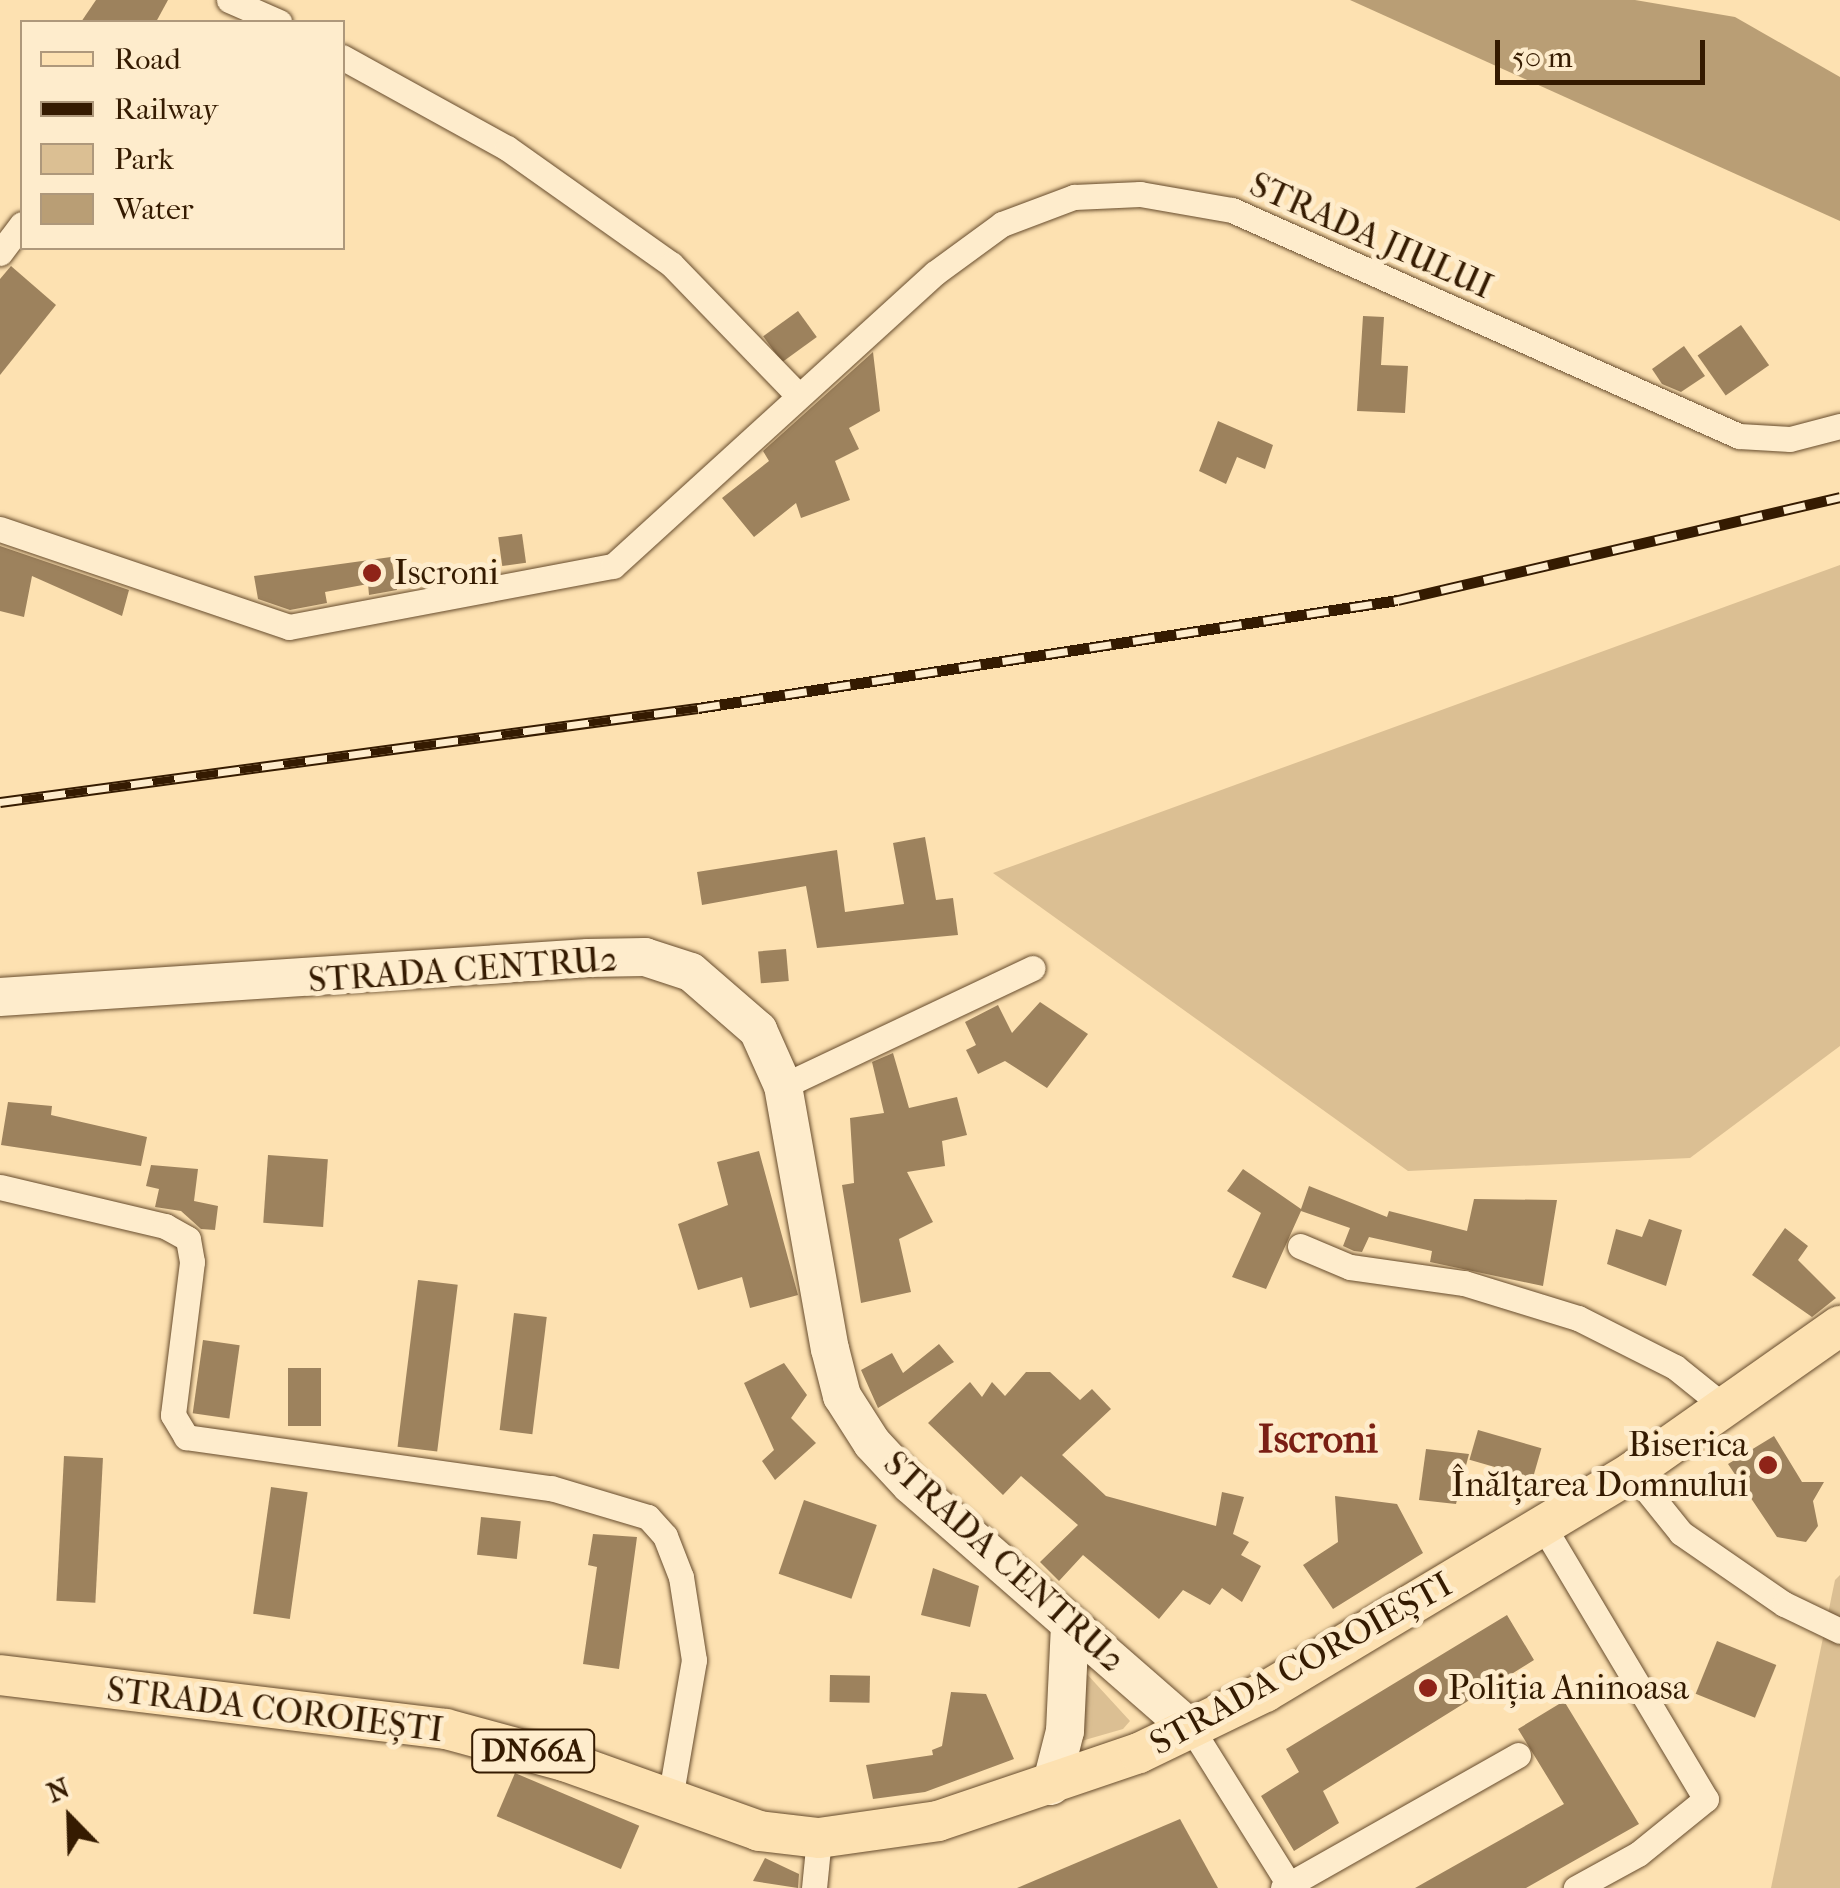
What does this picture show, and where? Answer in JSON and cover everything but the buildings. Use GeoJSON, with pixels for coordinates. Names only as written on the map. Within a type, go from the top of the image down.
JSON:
{"type":"FeatureCollection","features":[{"type":"Feature","properties":{"kind":"main road","name":"STRADA COROIEȘTI"},"geometry":{"type":"LineString","coordinates":[[0,1675],[446,1729],[564,1761],[670,1804],[759,1831],[819,1838],[938,1821],[1051,1786],[1193,1731],[1632,1472],[1840,1326]]}},
{"type":"Feature","properties":{"kind":"street"},"geometry":{"type":"LineString","coordinates":[[229,0],[274,20]]}},
{"type":"Feature","properties":{"kind":"street"},"geometry":{"type":"LineString","coordinates":[[345,59],[507,148],[671,264],[797,394]]}},
{"type":"Feature","properties":{"kind":"street","name":"STRADA JIULUI"},"geometry":{"type":"LineString","coordinates":[[0,528],[289,627],[612,566],[797,394],[1002,224],[1074,197],[1140,194],[1232,210],[1739,436],[1790,439],[1840,426]]}},
{"type":"Feature","properties":{"kind":"street"},"geometry":{"type":"LineString","coordinates":[[0,253],[20,227]]}},
{"type":"Feature","properties":{"kind":"street","name":"STRADA CENTRU2"},"geometry":{"type":"LineString","coordinates":[[0,997],[645,957],[691,972],[723,994],[758,1030],[784,1086],[818,1298],[842,1396],[872,1442],[911,1485],[1193,1731]]}},
{"type":"Feature","properties":{"kind":"street"},"geometry":{"type":"LineString","coordinates":[[784,1086],[1034,968]]}},
{"type":"Feature","properties":{"kind":"street"},"geometry":{"type":"LineString","coordinates":[[0,1187],[165,1226],[188,1238],[192,1262],[173,1414],[186,1437],[551,1488],[648,1518],[665,1536],[681,1578],[694,1660],[670,1804]]}},
{"type":"Feature","properties":{"kind":"street"},"geometry":{"type":"LineString","coordinates":[[1300,1246],[1350,1267],[1464,1283],[1578,1318],[1674,1367],[1726,1408]]}},
{"type":"Feature","properties":{"kind":"street"},"geometry":{"type":"LineString","coordinates":[[1632,1472],[1682,1533],[1784,1604],[1840,1631]]}},
{"type":"Feature","properties":{"kind":"street"},"geometry":{"type":"LineString","coordinates":[[1544,1526],[1706,1798],[1638,1854],[1576,1888]]}},
{"type":"Feature","properties":{"kind":"street"},"geometry":{"type":"LineString","coordinates":[[1051,1786],[1065,1732],[1070,1624]]}},
{"type":"Feature","properties":{"kind":"street"},"geometry":{"type":"LineString","coordinates":[[1193,1731],[1288,1887],[1518,1755]]}},
{"type":"Feature","properties":{"kind":"street"},"geometry":{"type":"LineString","coordinates":[[814,1888],[819,1838]]}},
{"type":"Feature","properties":{"kind":"green space"},"geometry":{"type":"Polygon","coordinates":[[[1840,565],[1840,1046],[1690,1158],[1408,1171],[993,873],[1840,565]]]}},
{"type":"Feature","properties":{"kind":"green space"},"geometry":{"type":"Polygon","coordinates":[[[1840,1575],[1840,1888],[1771,1888],[1835,1580],[1840,1575]]]}},
{"type":"Feature","properties":{"kind":"green space"},"geometry":{"type":"Polygon","coordinates":[[[1085,1672],[1130,1721],[1123,1729],[1071,1744],[1085,1672]]]}},
{"type":"Feature","properties":{"kind":"water"},"geometry":{"type":"Polygon","coordinates":[[[1350,0],[1635,0],[1735,17],[1840,77],[1840,221],[1350,0]]]}},
{"type":"Feature","properties":{"kind":"railway"},"geometry":{"type":"LineString","coordinates":[[0,802],[698,708],[1398,600],[1840,497]]}},
{"type":"Feature","properties":{"kind":"place","name":"Iscroni"},"geometry":{"type":"Point","coordinates":[372,573]}},
{"type":"Feature","properties":{"kind":"place","name":"Biserica Înălțarea Domnului"},"geometry":{"type":"Point","coordinates":[1768,1465]}},
{"type":"Feature","properties":{"kind":"place","name":"Poliția Aninoasa"},"geometry":{"type":"Point","coordinates":[1428,1688]}},
{"type":"Feature","properties":{"kind":"district","name":"Iscroni"},"geometry":{"type":"Point","coordinates":[1318,1439]}}]}
